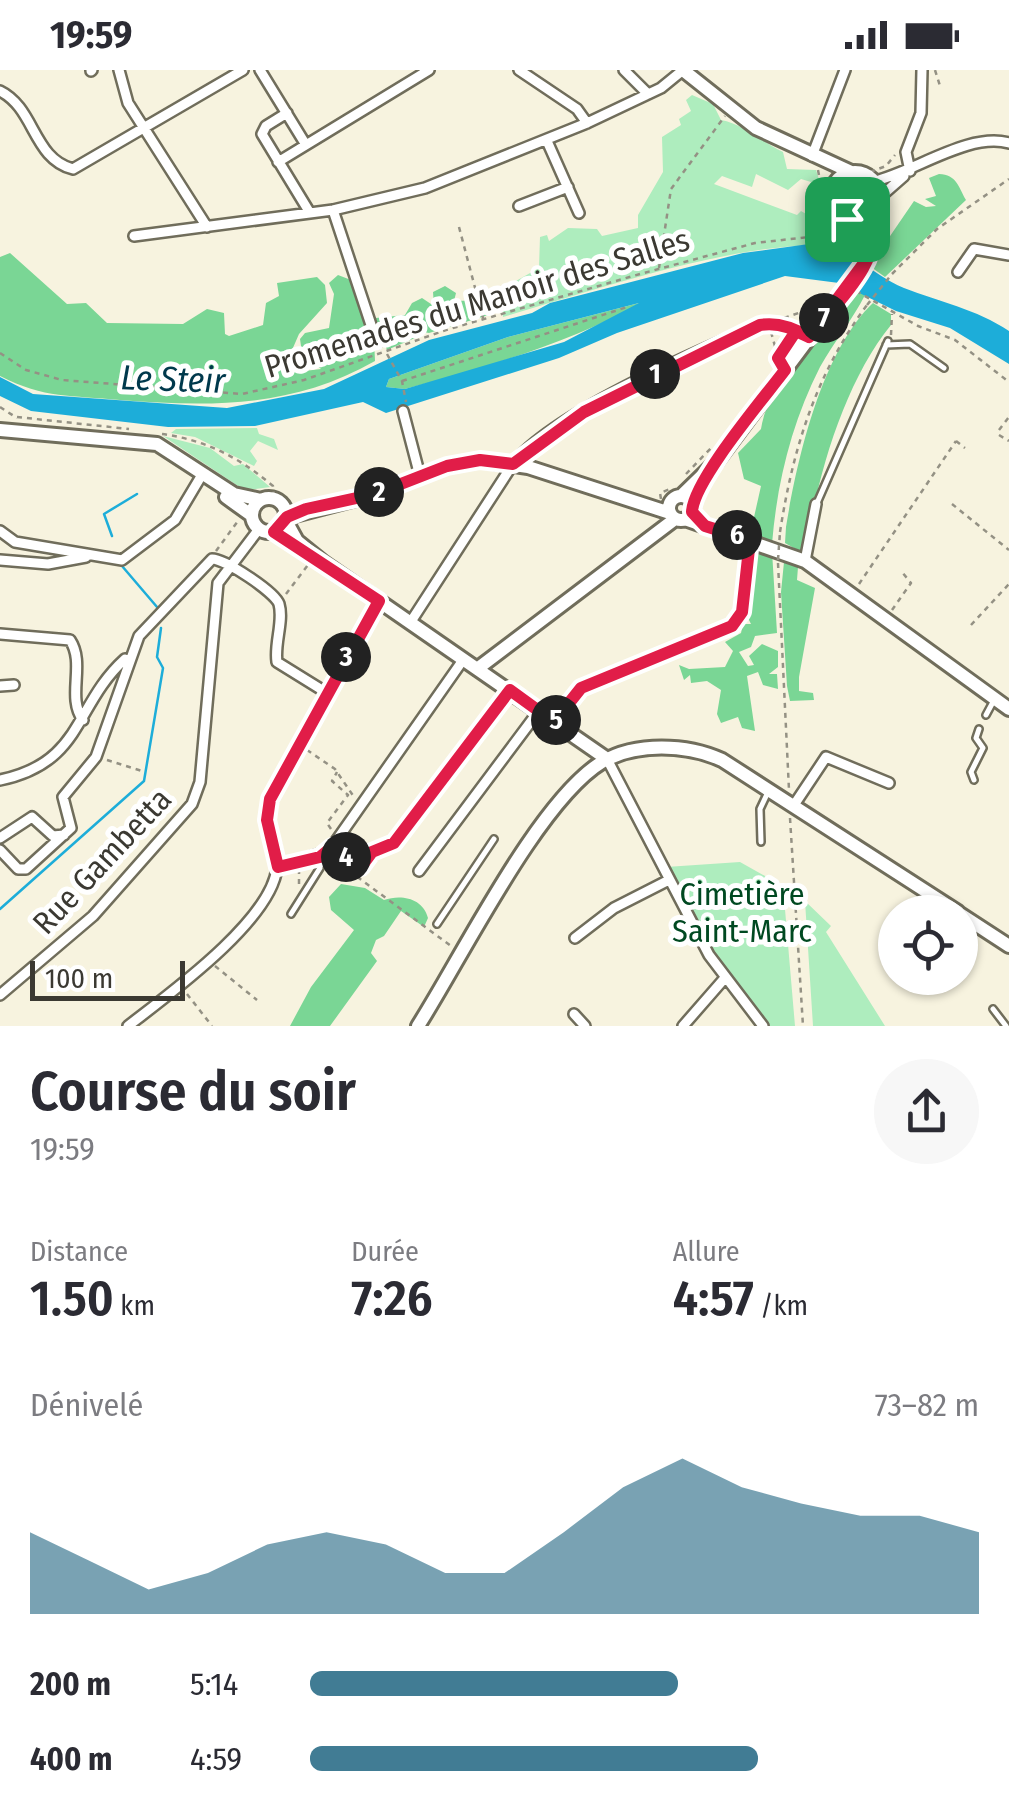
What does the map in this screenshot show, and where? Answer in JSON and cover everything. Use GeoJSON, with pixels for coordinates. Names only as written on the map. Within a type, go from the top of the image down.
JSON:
{"type":"FeatureCollection","features":[{"type":"Feature","properties":{"kind":"street"},"geometry":{"type":"LineString","coordinates":[[119,70],[125,97],[207,227]]}},
{"type":"Feature","properties":{"kind":"street"},"geometry":{"type":"LineString","coordinates":[[67,181],[73,169],[243,70]]}},
{"type":"Feature","properties":{"kind":"street"},"geometry":{"type":"LineString","coordinates":[[260,70],[306,145]]}},
{"type":"Feature","properties":{"kind":"street"},"geometry":{"type":"LineString","coordinates":[[278,162],[429,70]]}},
{"type":"Feature","properties":{"kind":"street"},"geometry":{"type":"LineString","coordinates":[[519,70],[580,112],[587,123]]}},
{"type":"Feature","properties":{"kind":"street"},"geometry":{"type":"LineString","coordinates":[[624,70],[648,94]]}},
{"type":"Feature","properties":{"kind":"street"},"geometry":{"type":"LineString","coordinates":[[134,236],[333,210],[459,177],[648,94],[683,70],[756,128],[814,161],[871,178],[910,171],[970,144],[989,140],[1009,143]]}},
{"type":"Feature","properties":{"kind":"street"},"geometry":{"type":"LineString","coordinates":[[814,161],[844,70]]}},
{"type":"Feature","properties":{"kind":"street"},"geometry":{"type":"LineString","coordinates":[[910,171],[906,152],[921,113],[922,70]]}},
{"type":"Feature","properties":{"kind":"street"},"geometry":{"type":"LineString","coordinates":[[0,92],[19,108],[52,160],[73,169]]}},
{"type":"Feature","properties":{"kind":"street"},"geometry":{"type":"LineString","coordinates":[[287,113],[262,131],[310,213]]}},
{"type":"Feature","properties":{"kind":"street"},"geometry":{"type":"LineString","coordinates":[[547,141],[580,213]]}},
{"type":"Feature","properties":{"kind":"street"},"geometry":{"type":"LineString","coordinates":[[814,161],[833,186]]}},
{"type":"Feature","properties":{"kind":"street"},"geometry":{"type":"LineString","coordinates":[[847,219],[877,205],[910,171]]}},
{"type":"Feature","properties":{"kind":"street"},"geometry":{"type":"LineString","coordinates":[[851,172],[833,186],[829,207],[847,219],[868,258]]}},
{"type":"Feature","properties":{"kind":"street"},"geometry":{"type":"LineString","coordinates":[[477,668],[500,654],[679,503],[713,466],[782,364],[851,288],[868,258],[877,205],[871,178]]}},
{"type":"Feature","properties":{"kind":"street"},"geometry":{"type":"LineString","coordinates":[[520,206],[568,188]]}},
{"type":"Feature","properties":{"kind":"street"},"geometry":{"type":"LineString","coordinates":[[333,210],[378,343]]}},
{"type":"Feature","properties":{"kind":"street"},"geometry":{"type":"LineString","coordinates":[[958,272],[974,249],[1009,254]]}},
{"type":"Feature","properties":{"kind":"street"},"geometry":{"type":"LineString","coordinates":[[410,623],[513,464],[548,435],[620,392],[742,332],[774,324],[809,337]]}},
{"type":"Feature","properties":{"kind":"street"},"geometry":{"type":"LineString","coordinates":[[405,409],[420,476]]}},
{"type":"Feature","properties":{"kind":"street"},"geometry":{"type":"LineString","coordinates":[[7,427],[149,438],[252,515],[259,529]]}},
{"type":"Feature","properties":{"kind":"street"},"geometry":{"type":"LineString","coordinates":[[201,476],[234,494],[278,508],[306,509],[375,494],[470,461],[513,464],[644,506],[679,503],[705,526],[804,561],[1009,710]]}},
{"type":"Feature","properties":{"kind":"street"},"geometry":{"type":"LineString","coordinates":[[0,531],[15,542],[120,560],[135,553],[175,520],[201,476]]}},
{"type":"Feature","properties":{"kind":"street"},"geometry":{"type":"LineString","coordinates":[[804,561],[816,504]]}},
{"type":"Feature","properties":{"kind":"street"},"geometry":{"type":"LineString","coordinates":[[252,515],[278,508]]}},
{"type":"Feature","properties":{"kind":"street"},"geometry":{"type":"LineString","coordinates":[[274,532],[278,508]]}},
{"type":"Feature","properties":{"kind":"street"},"geometry":{"type":"LineString","coordinates":[[278,508],[297,540],[324,563]]}},
{"type":"Feature","properties":{"kind":"street"},"geometry":{"type":"LineString","coordinates":[[259,529],[274,532],[324,563],[607,759],[667,881],[724,978],[763,1026]]}},
{"type":"Feature","properties":{"kind":"street"},"geometry":{"type":"LineString","coordinates":[[228,564],[259,529]]}},
{"type":"Feature","properties":{"kind":"street"},"geometry":{"type":"LineString","coordinates":[[554,722],[581,688],[732,626],[742,612],[750,540]]}},
{"type":"Feature","properties":{"kind":"street"},"geometry":{"type":"LineString","coordinates":[[0,560],[42,564],[88,556]]}},
{"type":"Feature","properties":{"kind":"street"},"geometry":{"type":"LineString","coordinates":[[0,850],[18,869],[26,869],[64,836],[72,823],[64,794],[96,756],[128,658],[156,615],[191,576],[215,559],[228,564],[279,604],[278,664],[328,693]]}},
{"type":"Feature","properties":{"kind":"street","name":"Rue Gambetta"},"geometry":{"type":"LineString","coordinates":[[0,995],[93,916],[192,804],[200,782],[216,594],[228,564]]}},
{"type":"Feature","properties":{"kind":"street"},"geometry":{"type":"LineString","coordinates":[[128,1026],[210,962],[248,918],[278,867],[267,810],[379,601]]}},
{"type":"Feature","properties":{"kind":"street"},"geometry":{"type":"LineString","coordinates":[[0,634],[70,640],[77,656],[76,710],[84,720]]}},
{"type":"Feature","properties":{"kind":"street"},"geometry":{"type":"LineString","coordinates":[[495,680],[500,654]]}},
{"type":"Feature","properties":{"kind":"street"},"geometry":{"type":"LineString","coordinates":[[0,780],[49,761],[84,720],[117,667],[128,658]]}},
{"type":"Feature","properties":{"kind":"street"},"geometry":{"type":"LineString","coordinates":[[278,867],[326,852],[464,660]]}},
{"type":"Feature","properties":{"kind":"street"},"geometry":{"type":"LineString","coordinates":[[0,686],[14,686]]}},
{"type":"Feature","properties":{"kind":"street"},"geometry":{"type":"LineString","coordinates":[[418,871],[538,712]]}},
{"type":"Feature","properties":{"kind":"street"},"geometry":{"type":"LineString","coordinates":[[408,1026],[558,804],[607,759],[652,748],[688,750],[717,758],[932,895]]}},
{"type":"Feature","properties":{"kind":"street"},"geometry":{"type":"LineString","coordinates":[[792,803],[826,757],[889,783]]}},
{"type":"Feature","properties":{"kind":"street"},"geometry":{"type":"LineString","coordinates":[[0,838],[32,817],[53,836],[64,836]]}},
{"type":"Feature","properties":{"kind":"street"},"geometry":{"type":"LineString","coordinates":[[576,938],[614,908],[667,881]]}},
{"type":"Feature","properties":{"kind":"street"},"geometry":{"type":"LineString","coordinates":[[978,926],[1009,946]]}},
{"type":"Feature","properties":{"kind":"street"},"geometry":{"type":"LineString","coordinates":[[418,1026],[459,954]]}},
{"type":"Feature","properties":{"kind":"street"},"geometry":{"type":"LineString","coordinates":[[683,1026],[724,978]]}},
{"type":"Feature","properties":{"kind":"street"},"geometry":{"type":"LineString","coordinates":[[574,1014],[585,1026]]}},
{"type":"Feature","properties":{"kind":"lane"},"geometry":{"type":"LineString","coordinates":[[816,504],[887,343],[910,344],[944,368]]}},
{"type":"Feature","properties":{"kind":"lane"},"geometry":{"type":"LineString","coordinates":[[291,914],[326,852],[361,867],[372,852],[394,843],[510,690]]}},
{"type":"Feature","properties":{"kind":"lane"},"geometry":{"type":"LineString","coordinates":[[986,716],[994,699]]}},
{"type":"Feature","properties":{"kind":"lane"},"geometry":{"type":"LineString","coordinates":[[974,780],[972,772],[983,748],[976,738],[979,729]]}},
{"type":"Feature","properties":{"kind":"lane"},"geometry":{"type":"LineString","coordinates":[[762,842],[760,809],[769,790]]}},
{"type":"Feature","properties":{"kind":"lane"},"geometry":{"type":"LineString","coordinates":[[437,924],[494,840]]}},
{"type":"Feature","properties":{"kind":"lane"},"geometry":{"type":"LineString","coordinates":[[993,1009],[1006,1026]]}},
{"type":"Feature","properties":{"kind":"path"},"geometry":{"type":"LineString","coordinates":[[935,70],[941,89]]}},
{"type":"Feature","properties":{"kind":"path"},"geometry":{"type":"LineString","coordinates":[[658,270],[671,189],[731,110]]}},
{"type":"Feature","properties":{"kind":"path"},"geometry":{"type":"LineString","coordinates":[[871,178],[898,152],[906,152]]}},
{"type":"Feature","properties":{"kind":"path"},"geometry":{"type":"LineString","coordinates":[[814,161],[829,207]]}},
{"type":"Feature","properties":{"kind":"path"},"geometry":{"type":"LineString","coordinates":[[804,1026],[778,560],[796,449],[810,402],[867,305],[937,229],[1009,179]]}},
{"type":"Feature","properties":{"kind":"path","name":"Promenades du Manoir des Salles"},"geometry":{"type":"LineString","coordinates":[[0,354],[26,370],[62,380],[231,395],[282,386],[484,320],[658,270],[754,243],[814,236],[829,207]]}},
{"type":"Feature","properties":{"kind":"path"},"geometry":{"type":"LineString","coordinates":[[459,227],[484,320]]}},
{"type":"Feature","properties":{"kind":"path"},"geometry":{"type":"LineString","coordinates":[[851,288],[892,312],[952,338],[1009,382]]}},
{"type":"Feature","properties":{"kind":"path"},"geometry":{"type":"LineString","coordinates":[[774,324],[825,302]]}},
{"type":"Feature","properties":{"kind":"path"},"geometry":{"type":"LineString","coordinates":[[402,381],[627,307]]}},
{"type":"Feature","properties":{"kind":"path"},"geometry":{"type":"LineString","coordinates":[[887,343],[893,330],[892,312]]}},
{"type":"Feature","properties":{"kind":"path"},"geometry":{"type":"LineString","coordinates":[[760,333],[772,334],[782,364]]}},
{"type":"Feature","properties":{"kind":"path"},"geometry":{"type":"LineString","coordinates":[[386,352],[405,389],[405,409]]}},
{"type":"Feature","properties":{"kind":"path"},"geometry":{"type":"LineString","coordinates":[[782,364],[784,352]]}},
{"type":"Feature","properties":{"kind":"path"},"geometry":{"type":"LineString","coordinates":[[0,407],[7,427],[135,430]]}},
{"type":"Feature","properties":{"kind":"path"},"geometry":{"type":"LineString","coordinates":[[1009,418],[999,433],[1009,441]]}},
{"type":"Feature","properties":{"kind":"path"},"geometry":{"type":"LineString","coordinates":[[149,438],[199,442],[239,460],[273,486],[278,508]]}},
{"type":"Feature","properties":{"kind":"path"},"geometry":{"type":"LineString","coordinates":[[851,594],[956,441],[965,448]]}},
{"type":"Feature","properties":{"kind":"path"},"geometry":{"type":"LineString","coordinates":[[679,503],[705,451]]}},
{"type":"Feature","properties":{"kind":"path"},"geometry":{"type":"LineString","coordinates":[[215,559],[216,549],[237,523],[238,504]]}},
{"type":"Feature","properties":{"kind":"path"},"geometry":{"type":"LineString","coordinates":[[952,504],[1009,550]]}},
{"type":"Feature","properties":{"kind":"path"},"geometry":{"type":"LineString","coordinates":[[884,620],[910,583],[902,572]]}},
{"type":"Feature","properties":{"kind":"path"},"geometry":{"type":"LineString","coordinates":[[971,625],[1009,584]]}},
{"type":"Feature","properties":{"kind":"path"},"geometry":{"type":"LineString","coordinates":[[299,746],[337,772],[360,806]]}},
{"type":"Feature","properties":{"kind":"path"},"geometry":{"type":"LineString","coordinates":[[96,756],[146,772]]}},
{"type":"Feature","properties":{"kind":"path"},"geometry":{"type":"LineString","coordinates":[[327,825],[348,795],[332,781],[337,772]]}},
{"type":"Feature","properties":{"kind":"path"},"geometry":{"type":"LineString","coordinates":[[326,852],[459,954]]}},
{"type":"Feature","properties":{"kind":"path"},"geometry":{"type":"LineString","coordinates":[[210,962],[258,1000]]}},
{"type":"Feature","properties":{"kind":"path"},"geometry":{"type":"LineString","coordinates":[[179,986],[212,1026]]}},
{"type":"Feature","properties":{"kind":"green space"},"geometry":{"type":"Polygon","coordinates":[[[692,95],[713,104],[721,120],[783,152],[787,169],[816,170],[821,185],[801,179],[788,190],[756,174],[752,187],[722,176],[714,184],[797,215],[801,211],[820,222],[825,217],[839,232],[851,236],[855,250],[820,246],[730,255],[503,317],[500,290],[539,268],[540,237],[547,235],[549,241],[568,228],[597,229],[602,236],[638,228],[638,215],[663,172],[662,137],[681,125],[679,119],[691,111],[686,100],[692,95]]]}},
{"type":"Feature","properties":{"kind":"green space"},"geometry":{"type":"Polygon","coordinates":[[[939,174],[953,179],[966,200],[885,277],[871,267],[873,261],[914,201],[926,207],[936,206],[925,199],[936,196],[929,178],[939,174]]]}},
{"type":"Feature","properties":{"kind":"green space"},"geometry":{"type":"Polygon","coordinates":[[[10,253],[67,304],[86,303],[107,323],[183,324],[207,309],[224,313],[225,334],[229,336],[263,325],[266,303],[279,296],[277,283],[317,277],[325,285],[327,303],[299,334],[289,357],[281,353],[278,357],[288,373],[321,369],[302,353],[300,339],[305,333],[329,328],[334,294],[329,283],[338,275],[351,280],[366,319],[405,315],[412,303],[422,298],[434,306],[433,292],[445,286],[456,293],[454,301],[489,300],[492,314],[429,333],[419,331],[415,338],[387,350],[383,339],[374,339],[375,361],[313,388],[282,396],[187,403],[58,395],[0,376],[0,257],[10,253]]]}},
{"type":"Feature","properties":{"kind":"green space"},"geometry":{"type":"Polygon","coordinates":[[[850,291],[865,295],[820,367],[794,431],[782,475],[772,544],[750,535],[761,486],[744,479],[738,453],[761,429],[774,393],[797,357],[850,291]]]}},
{"type":"Feature","properties":{"kind":"green space"},"geometry":{"type":"Polygon","coordinates":[[[643,302],[587,330],[527,353],[405,389],[386,387],[389,379],[508,337],[643,302]]]}},
{"type":"Feature","properties":{"kind":"green space"},"geometry":{"type":"Polygon","coordinates":[[[873,303],[891,314],[891,325],[860,374],[835,431],[817,492],[807,549],[799,551],[785,543],[786,527],[814,408],[839,349],[873,303]]]}},
{"type":"Feature","properties":{"kind":"green space"},"geometry":{"type":"Polygon","coordinates":[[[257,428],[259,434],[274,439],[278,450],[258,441],[250,451],[257,461],[254,466],[195,437],[171,433],[176,429],[257,428]]]}},
{"type":"Feature","properties":{"kind":"green space"},"geometry":{"type":"Polygon","coordinates":[[[163,436],[210,448],[234,466],[243,464],[270,487],[249,490],[238,486],[163,436]]]}},
{"type":"Feature","properties":{"kind":"green space"},"geometry":{"type":"Polygon","coordinates":[[[772,551],[777,633],[755,636],[751,647],[739,652],[748,666],[754,665],[749,656],[762,644],[778,651],[778,667],[769,674],[777,674],[778,689],[763,685],[758,672],[747,676],[755,731],[742,728],[738,717],[721,723],[717,714],[721,690],[707,681],[691,683],[690,675],[684,680],[679,665],[689,669],[725,667],[733,651],[725,642],[741,633],[743,624],[751,624],[746,614],[751,552],[772,551]]]}},
{"type":"Feature","properties":{"kind":"green space"},"geometry":{"type":"Polygon","coordinates":[[[784,562],[798,567],[797,580],[815,588],[799,677],[799,691],[813,693],[814,700],[790,701],[781,592],[784,562]]]}},
{"type":"Feature","properties":{"kind":"green space","name":"Cimetière Saint-Marc"},"geometry":{"type":"Polygon","coordinates":[[[740,862],[783,886],[795,1026],[767,1026],[716,959],[666,867],[740,862]]]}},
{"type":"Feature","properties":{"kind":"green space"},"geometry":{"type":"Polygon","coordinates":[[[341,884],[365,888],[384,900],[411,899],[428,918],[424,927],[401,911],[384,936],[376,940],[371,953],[377,961],[330,1026],[290,1026],[311,987],[354,930],[331,910],[329,897],[341,884]]]}},
{"type":"Feature","properties":{"kind":"green space","name":"Cimetière Saint-Marc"},"geometry":{"type":"Polygon","coordinates":[[[805,901],[831,926],[826,932],[885,1026],[813,1026],[805,901]]]}},
{"type":"Feature","properties":{"kind":"water"},"geometry":{"type":"Polygon","coordinates":[[[809,244],[855,250],[855,259],[892,282],[971,311],[1009,331],[1009,364],[950,328],[896,311],[839,283],[785,276],[617,333],[559,358],[386,413],[363,402],[255,426],[168,427],[31,411],[0,396],[0,377],[33,394],[227,408],[324,389],[429,340],[532,313],[550,303],[743,253],[809,244]],[[639,303],[508,337],[389,379],[386,387],[405,389],[564,342],[639,303]]]}},
{"type":"Feature","properties":{"kind":"waterway"},"geometry":{"type":"LineString","coordinates":[[112,536],[104,514],[137,494]]}},
{"type":"Feature","properties":{"kind":"waterway"},"geometry":{"type":"LineString","coordinates":[[122,566],[157,607]]}},
{"type":"Feature","properties":{"kind":"waterway"},"geometry":{"type":"LineString","coordinates":[[0,909],[144,781],[163,668],[157,657],[161,628]]}},
{"type":"Feature","properties":{"kind":"route"},"geometry":{"type":"LineString","coordinates":[[847,219],[860,220],[872,214],[872,253],[809,337],[796,331],[786,349],[778,358],[785,370],[713,466],[692,504],[692,512],[705,526],[750,540],[743,608],[737,621],[711,638],[581,688],[554,722],[510,690],[394,843],[372,852],[361,867],[332,847],[320,857],[278,867],[267,820],[270,799],[379,601],[274,532],[282,528],[287,517],[375,494],[464,462],[513,464],[532,446],[584,412],[682,360],[760,325],[774,324],[784,327],[790,329],[802,333],[809,337],[864,263],[862,242],[847,219]]}},
{"type":"Feature","properties":{"kind":"water label","name":"Le Steir"},"geometry":{"type":"Point","coordinates":[173,379]}}]}
